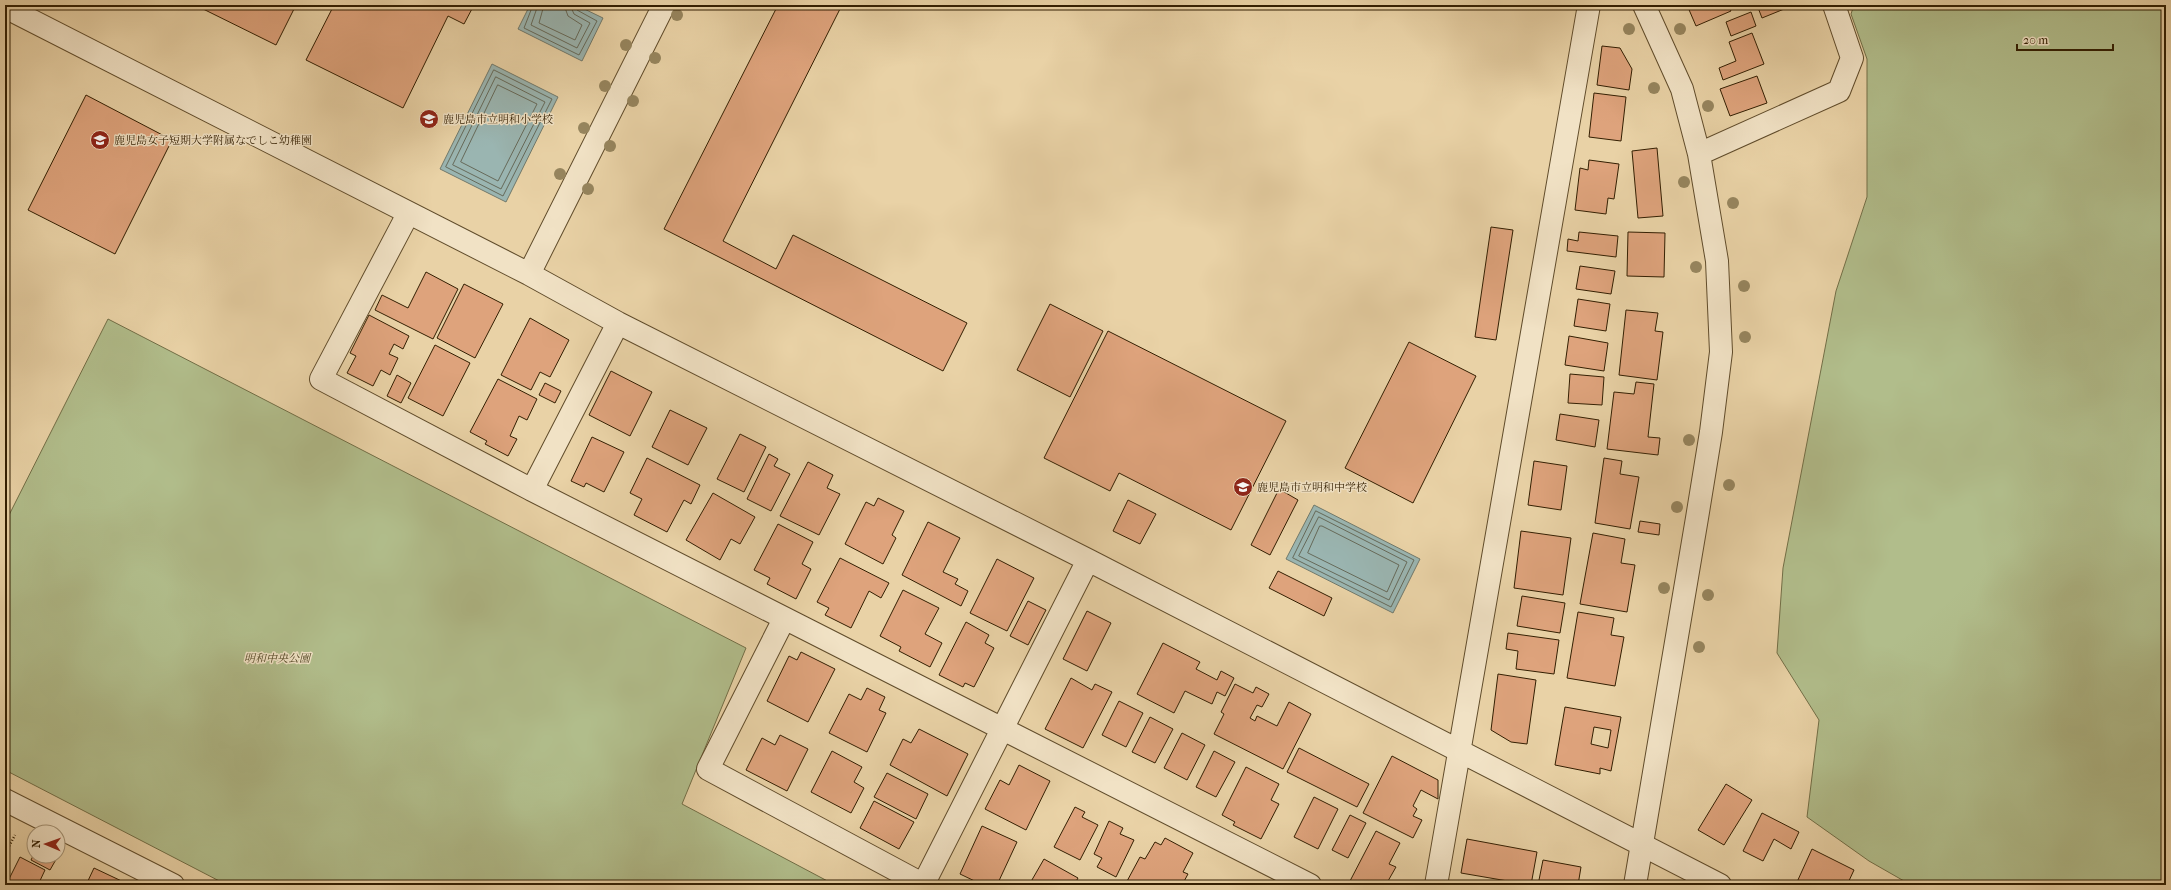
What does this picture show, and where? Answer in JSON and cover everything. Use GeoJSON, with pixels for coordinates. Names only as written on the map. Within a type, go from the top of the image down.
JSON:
{"type":"FeatureCollection","features":[{"type":"Feature","properties":{"kind":"street"},"geometry":{"type":"LineString","coordinates":[[528,274],[664,5]]}},
{"type":"Feature","properties":{"kind":"street"},"geometry":{"type":"LineString","coordinates":[[1436,885],[1589,5]]}},
{"type":"Feature","properties":{"kind":"street"},"geometry":{"type":"LineString","coordinates":[[1635,885],[1711,432],[1721,352],[1717,261],[1699,154],[1682,89],[1644,5]]}},
{"type":"Feature","properties":{"kind":"street"},"geometry":{"type":"LineString","coordinates":[[1699,154],[1839,92],[1852,58],[1834,5]]}},
{"type":"Feature","properties":{"kind":"street"},"geometry":{"type":"LineString","coordinates":[[5,7],[528,274],[618,323],[1088,560],[1720,885]]}},
{"type":"Feature","properties":{"kind":"street"},"geometry":{"type":"LineString","coordinates":[[408,214],[321,380],[784,619],[1310,885]]}},
{"type":"Feature","properties":{"kind":"street"},"geometry":{"type":"LineString","coordinates":[[532,490],[618,323]]}},
{"type":"Feature","properties":{"kind":"street"},"geometry":{"type":"LineString","coordinates":[[784,619],[708,770],[923,885],[1088,560]]}},
{"type":"Feature","properties":{"kind":"street"},"geometry":{"type":"LineString","coordinates":[[5,800],[173,885]]}},
{"type":"Feature","properties":{"kind":"green space"},"geometry":{"type":"Polygon","coordinates":[[[1854,5],[2166,5],[2166,885],[1911,885],[1869,861],[1807,817],[1819,720],[1777,653],[1783,568],[1836,291],[1867,197],[1867,59],[1851,14],[1854,5]]]}},
{"type":"Feature","properties":{"kind":"green space","name":"明和中央公園"},"geometry":{"type":"Polygon","coordinates":[[[108,319],[746,648],[682,804],[835,885],[227,885],[5,770],[5,523],[108,319]]]}},
{"type":"Feature","properties":{"kind":"water"},"geometry":{"type":"Polygon","coordinates":[[[530,5],[576,5],[603,18],[582,61],[518,29],[530,5]]]}},
{"type":"Feature","properties":{"kind":"water"},"geometry":{"type":"Polygon","coordinates":[[[492,64],[558,97],[506,202],[440,169],[492,64]]]}},
{"type":"Feature","properties":{"kind":"water"},"geometry":{"type":"Polygon","coordinates":[[[1314,505],[1420,559],[1393,613],[1286,559],[1314,505]]]}},
{"type":"Feature","properties":{"kind":"building"},"geometry":{"type":"Polygon","coordinates":[[[195,5],[296,5],[276,45],[195,5]]]}},
{"type":"Feature","properties":{"kind":"building"},"geometry":{"type":"Polygon","coordinates":[[[334,5],[474,5],[464,24],[448,16],[403,108],[306,60],[334,5]]]}},
{"type":"Feature","properties":{"kind":"building"},"geometry":{"type":"Polygon","coordinates":[[[778,5],[842,5],[723,241],[776,269],[793,235],[967,323],[943,371],[664,229],[778,5]]]}},
{"type":"Feature","properties":{"kind":"building"},"geometry":{"type":"Polygon","coordinates":[[[1687,5],[1728,5],[1731,11],[1696,26],[1687,5]]]}},
{"type":"Feature","properties":{"kind":"building"},"geometry":{"type":"Polygon","coordinates":[[[1757,5],[1794,5],[1762,18],[1757,5]]]}},
{"type":"Feature","properties":{"kind":"building"},"geometry":{"type":"Polygon","coordinates":[[[1751,12],[1756,26],[1731,36],[1726,22],[1751,12]]]}},
{"type":"Feature","properties":{"kind":"building"},"geometry":{"type":"Polygon","coordinates":[[[1752,33],[1764,64],[1723,80],[1719,68],[1736,61],[1729,42],[1752,33]]]}},
{"type":"Feature","properties":{"kind":"building"},"geometry":{"type":"Polygon","coordinates":[[[1602,46],[1620,48],[1632,69],[1629,90],[1597,85],[1602,46]]]}},
{"type":"Feature","properties":{"kind":"building"},"geometry":{"type":"Polygon","coordinates":[[[1757,76],[1767,103],[1730,116],[1720,89],[1757,76]]]}},
{"type":"Feature","properties":{"kind":"building"},"geometry":{"type":"Polygon","coordinates":[[[1594,93],[1626,97],[1621,141],[1589,137],[1594,93]]]}},
{"type":"Feature","properties":{"kind":"building"},"geometry":{"type":"Polygon","coordinates":[[[86,95],[172,140],[115,254],[28,210],[86,95]]]}},
{"type":"Feature","properties":{"kind":"building"},"geometry":{"type":"Polygon","coordinates":[[[1657,148],[1663,216],[1638,218],[1632,151],[1657,148]]]}},
{"type":"Feature","properties":{"kind":"building"},"geometry":{"type":"Polygon","coordinates":[[[1589,160],[1619,164],[1614,199],[1608,198],[1606,214],[1575,210],[1580,168],[1588,170],[1589,160]]]}},
{"type":"Feature","properties":{"kind":"building"},"geometry":{"type":"Polygon","coordinates":[[[1491,227],[1513,230],[1496,340],[1475,337],[1491,227]]]}},
{"type":"Feature","properties":{"kind":"building"},"geometry":{"type":"Polygon","coordinates":[[[1579,232],[1618,236],[1616,257],[1567,251],[1568,239],[1578,241],[1579,232]]]}},
{"type":"Feature","properties":{"kind":"building"},"geometry":{"type":"Polygon","coordinates":[[[1628,232],[1665,233],[1664,277],[1627,276],[1628,232]]]}},
{"type":"Feature","properties":{"kind":"building"},"geometry":{"type":"Polygon","coordinates":[[[1580,266],[1615,271],[1611,294],[1576,289],[1580,266]]]}},
{"type":"Feature","properties":{"kind":"building"},"geometry":{"type":"Polygon","coordinates":[[[426,272],[458,289],[433,339],[375,310],[382,295],[408,308],[426,272]]]}},
{"type":"Feature","properties":{"kind":"building"},"geometry":{"type":"Polygon","coordinates":[[[464,284],[503,304],[475,358],[437,338],[464,284]]]}},
{"type":"Feature","properties":{"kind":"building"},"geometry":{"type":"Polygon","coordinates":[[[1578,299],[1610,304],[1606,331],[1574,326],[1578,299]]]}},
{"type":"Feature","properties":{"kind":"building"},"geometry":{"type":"Polygon","coordinates":[[[1050,304],[1103,331],[1070,397],[1017,370],[1050,304]]]}},
{"type":"Feature","properties":{"kind":"building"},"geometry":{"type":"Polygon","coordinates":[[[1626,310],[1658,313],[1655,331],[1663,332],[1657,380],[1619,375],[1626,310]]]}},
{"type":"Feature","properties":{"kind":"building"},"geometry":{"type":"Polygon","coordinates":[[[369,315],[409,336],[403,349],[394,344],[389,354],[398,358],[390,375],[381,370],[373,386],[347,373],[356,356],[350,353],[369,315]]]}},
{"type":"Feature","properties":{"kind":"building"},"geometry":{"type":"Polygon","coordinates":[[[530,318],[569,340],[550,377],[540,372],[531,390],[501,375],[530,318]]]}},
{"type":"Feature","properties":{"kind":"building"},"geometry":{"type":"Polygon","coordinates":[[[1108,331],[1286,421],[1231,530],[1119,473],[1110,491],[1044,458],[1108,331]]]}},
{"type":"Feature","properties":{"kind":"building"},"geometry":{"type":"Polygon","coordinates":[[[1569,336],[1608,343],[1604,371],[1565,365],[1569,336]]]}},
{"type":"Feature","properties":{"kind":"building"},"geometry":{"type":"Polygon","coordinates":[[[1409,342],[1476,376],[1413,503],[1345,468],[1409,342]]]}},
{"type":"Feature","properties":{"kind":"building"},"geometry":{"type":"Polygon","coordinates":[[[435,345],[470,363],[443,416],[408,398],[435,345]]]}},
{"type":"Feature","properties":{"kind":"building"},"geometry":{"type":"Polygon","coordinates":[[[611,371],[652,392],[630,436],[589,415],[611,371]]]}},
{"type":"Feature","properties":{"kind":"building"},"geometry":{"type":"Polygon","coordinates":[[[1570,374],[1604,377],[1602,405],[1568,403],[1570,374]]]}},
{"type":"Feature","properties":{"kind":"building"},"geometry":{"type":"Polygon","coordinates":[[[397,375],[411,383],[401,403],[387,396],[397,375]]]}},
{"type":"Feature","properties":{"kind":"building"},"geometry":{"type":"Polygon","coordinates":[[[498,379],[537,399],[527,420],[519,416],[510,436],[517,439],[508,456],[485,444],[487,441],[470,432],[498,379]]]}},
{"type":"Feature","properties":{"kind":"building"},"geometry":{"type":"Polygon","coordinates":[[[1636,382],[1654,384],[1648,437],[1660,438],[1658,455],[1607,449],[1614,392],[1634,394],[1636,382]]]}},
{"type":"Feature","properties":{"kind":"building"},"geometry":{"type":"Polygon","coordinates":[[[545,383],[561,391],[555,403],[539,395],[545,383]]]}},
{"type":"Feature","properties":{"kind":"building"},"geometry":{"type":"Polygon","coordinates":[[[670,410],[707,428],[688,465],[652,447],[670,410]]]}},
{"type":"Feature","properties":{"kind":"building"},"geometry":{"type":"Polygon","coordinates":[[[1560,414],[1599,420],[1595,447],[1556,440],[1560,414]]]}},
{"type":"Feature","properties":{"kind":"building"},"geometry":{"type":"Polygon","coordinates":[[[740,434],[766,447],[744,492],[717,479],[740,434]]]}},
{"type":"Feature","properties":{"kind":"building"},"geometry":{"type":"Polygon","coordinates":[[[592,437],[624,452],[604,492],[586,483],[584,487],[571,481],[592,437]]]}},
{"type":"Feature","properties":{"kind":"building"},"geometry":{"type":"Polygon","coordinates":[[[769,454],[778,459],[774,466],[790,474],[771,511],[747,499],[769,454]]]}},
{"type":"Feature","properties":{"kind":"building"},"geometry":{"type":"Polygon","coordinates":[[[647,458],[700,485],[691,504],[684,500],[667,532],[634,515],[642,499],[630,493],[647,458]]]}},
{"type":"Feature","properties":{"kind":"building"},"geometry":{"type":"Polygon","coordinates":[[[1604,458],[1622,461],[1620,474],[1639,477],[1630,529],[1595,523],[1604,458]]]}},
{"type":"Feature","properties":{"kind":"building"},"geometry":{"type":"Polygon","coordinates":[[[1534,461],[1567,466],[1561,510],[1528,505],[1534,461]]]}},
{"type":"Feature","properties":{"kind":"building"},"geometry":{"type":"Polygon","coordinates":[[[808,462],[833,475],[827,488],[840,494],[819,535],[780,516],[808,462]]]}},
{"type":"Feature","properties":{"kind":"building"},"geometry":{"type":"Polygon","coordinates":[[[1279,489],[1298,500],[1270,555],[1251,545],[1279,489]]]}},
{"type":"Feature","properties":{"kind":"building"},"geometry":{"type":"Polygon","coordinates":[[[713,493],[755,517],[740,544],[731,539],[720,560],[686,540],[713,493]]]}},
{"type":"Feature","properties":{"kind":"building"},"geometry":{"type":"Polygon","coordinates":[[[878,498],[904,511],[892,535],[896,538],[883,564],[845,544],[866,502],[874,506],[878,498]]]}},
{"type":"Feature","properties":{"kind":"building"},"geometry":{"type":"Polygon","coordinates":[[[1128,500],[1156,514],[1140,544],[1113,531],[1128,500]]]}},
{"type":"Feature","properties":{"kind":"building"},"geometry":{"type":"Polygon","coordinates":[[[1640,521],[1660,524],[1659,535],[1638,532],[1640,521]]]}},
{"type":"Feature","properties":{"kind":"building"},"geometry":{"type":"Polygon","coordinates":[[[928,522],[960,538],[943,572],[958,579],[955,584],[968,591],[961,606],[902,575],[928,522]]]}},
{"type":"Feature","properties":{"kind":"building"},"geometry":{"type":"Polygon","coordinates":[[[778,524],[813,542],[802,564],[811,569],[796,599],[767,584],[770,578],[754,570],[778,524]]]}},
{"type":"Feature","properties":{"kind":"building"},"geometry":{"type":"Polygon","coordinates":[[[1521,531],[1571,538],[1563,595],[1514,588],[1521,531]]]}},
{"type":"Feature","properties":{"kind":"building"},"geometry":{"type":"Polygon","coordinates":[[[1593,533],[1625,539],[1621,563],[1635,565],[1627,612],[1580,604],[1593,533]]]}},
{"type":"Feature","properties":{"kind":"building"},"geometry":{"type":"Polygon","coordinates":[[[840,558],[889,583],[881,598],[869,591],[851,628],[825,615],[829,608],[817,602],[840,558]]]}},
{"type":"Feature","properties":{"kind":"building"},"geometry":{"type":"Polygon","coordinates":[[[997,559],[1034,578],[1007,631],[970,613],[997,559]]]}},
{"type":"Feature","properties":{"kind":"building"},"geometry":{"type":"Polygon","coordinates":[[[1278,571],[1332,598],[1324,616],[1269,588],[1278,571]]]}},
{"type":"Feature","properties":{"kind":"building"},"geometry":{"type":"Polygon","coordinates":[[[903,590],[939,608],[925,634],[942,643],[930,667],[899,651],[901,647],[880,636],[903,590]]]}},
{"type":"Feature","properties":{"kind":"building"},"geometry":{"type":"Polygon","coordinates":[[[1522,596],[1565,603],[1560,633],[1517,626],[1522,596]]]}},
{"type":"Feature","properties":{"kind":"building"},"geometry":{"type":"Polygon","coordinates":[[[1028,601],[1046,610],[1028,645],[1010,636],[1028,601]]]}},
{"type":"Feature","properties":{"kind":"building"},"geometry":{"type":"Polygon","coordinates":[[[1087,611],[1111,623],[1087,671],[1063,659],[1087,611]]]}},
{"type":"Feature","properties":{"kind":"building"},"geometry":{"type":"Polygon","coordinates":[[[1578,612],[1614,618],[1611,635],[1624,637],[1615,686],[1567,678],[1578,612]]]}},
{"type":"Feature","properties":{"kind":"building"},"geometry":{"type":"Polygon","coordinates":[[[966,622],[989,635],[985,643],[994,648],[974,687],[965,683],[963,687],[939,675],[966,622]]]}},
{"type":"Feature","properties":{"kind":"building"},"geometry":{"type":"Polygon","coordinates":[[[1508,633],[1559,640],[1554,674],[1516,669],[1518,651],[1506,649],[1508,633]]]}},
{"type":"Feature","properties":{"kind":"building"},"geometry":{"type":"Polygon","coordinates":[[[1163,643],[1200,662],[1196,669],[1217,680],[1221,671],[1234,678],[1225,696],[1217,692],[1212,704],[1185,691],[1174,713],[1137,694],[1163,643]]]}},
{"type":"Feature","properties":{"kind":"building"},"geometry":{"type":"Polygon","coordinates":[[[801,652],[835,669],[808,722],[767,701],[789,656],[797,660],[801,652]]]}},
{"type":"Feature","properties":{"kind":"building"},"geometry":{"type":"Polygon","coordinates":[[[1498,674],[1536,680],[1527,744],[1511,742],[1491,730],[1498,674]]]}},
{"type":"Feature","properties":{"kind":"building"},"geometry":{"type":"Polygon","coordinates":[[[1071,678],[1092,690],[1095,684],[1112,692],[1083,748],[1045,729],[1071,678]]]}},
{"type":"Feature","properties":{"kind":"building"},"geometry":{"type":"Polygon","coordinates":[[[1235,684],[1253,693],[1256,687],[1269,694],[1262,707],[1257,705],[1250,718],[1255,721],[1257,716],[1277,726],[1289,702],[1311,714],[1283,769],[1214,734],[1224,714],[1221,712],[1235,684]]]}},
{"type":"Feature","properties":{"kind":"building"},"geometry":{"type":"Polygon","coordinates":[[[867,688],[885,697],[879,710],[886,713],[867,752],[829,733],[849,694],[861,700],[867,688]]]}},
{"type":"Feature","properties":{"kind":"building"},"geometry":{"type":"Polygon","coordinates":[[[1119,701],[1143,713],[1126,747],[1102,735],[1119,701]]]}},
{"type":"Feature","properties":{"kind":"building"},"geometry":{"type":"Polygon","coordinates":[[[1565,707],[1621,717],[1611,771],[1600,768],[1600,774],[1555,765],[1565,707]],[[1594,727],[1591,744],[1608,748],[1611,730],[1594,727]]]}},
{"type":"Feature","properties":{"kind":"building"},"geometry":{"type":"Polygon","coordinates":[[[1150,717],[1173,729],[1155,763],[1132,752],[1150,717]]]}},
{"type":"Feature","properties":{"kind":"building"},"geometry":{"type":"Polygon","coordinates":[[[919,729],[968,754],[947,796],[890,765],[903,739],[911,743],[919,729]]]}},
{"type":"Feature","properties":{"kind":"building"},"geometry":{"type":"Polygon","coordinates":[[[1182,733],[1205,745],[1187,780],[1164,768],[1182,733]]]}},
{"type":"Feature","properties":{"kind":"building"},"geometry":{"type":"Polygon","coordinates":[[[780,735],[808,749],[787,791],[746,770],[762,738],[775,745],[780,735]]]}},
{"type":"Feature","properties":{"kind":"building"},"geometry":{"type":"Polygon","coordinates":[[[1299,748],[1369,784],[1357,807],[1287,772],[1299,748]]]}},
{"type":"Feature","properties":{"kind":"building"},"geometry":{"type":"Polygon","coordinates":[[[832,751],[862,767],[854,782],[864,788],[851,813],[811,792],[832,751]]]}},
{"type":"Feature","properties":{"kind":"building"},"geometry":{"type":"Polygon","coordinates":[[[1214,751],[1235,762],[1216,797],[1196,787],[1214,751]]]}},
{"type":"Feature","properties":{"kind":"building"},"geometry":{"type":"Polygon","coordinates":[[[1392,756],[1438,780],[1438,799],[1421,790],[1413,806],[1417,809],[1413,816],[1422,820],[1413,838],[1363,813],[1392,756]]]}},
{"type":"Feature","properties":{"kind":"building"},"geometry":{"type":"Polygon","coordinates":[[[1019,765],[1050,781],[1026,830],[985,809],[1000,780],[1009,785],[1019,765]]]}},
{"type":"Feature","properties":{"kind":"building"},"geometry":{"type":"Polygon","coordinates":[[[1246,767],[1279,784],[1271,800],[1279,804],[1261,839],[1233,825],[1235,822],[1222,815],[1246,767]]]}},
{"type":"Feature","properties":{"kind":"building"},"geometry":{"type":"Polygon","coordinates":[[[887,773],[928,794],[916,819],[874,797],[887,773]]]}},
{"type":"Feature","properties":{"kind":"building"},"geometry":{"type":"Polygon","coordinates":[[[1726,784],[1752,800],[1724,845],[1698,830],[1726,784]]]}},
{"type":"Feature","properties":{"kind":"building"},"geometry":{"type":"Polygon","coordinates":[[[1314,797],[1338,809],[1318,849],[1294,837],[1314,797]]]}},
{"type":"Feature","properties":{"kind":"building"},"geometry":{"type":"Polygon","coordinates":[[[874,801],[914,822],[899,849],[860,828],[874,801]]]}},
{"type":"Feature","properties":{"kind":"building"},"geometry":{"type":"Polygon","coordinates":[[[1075,807],[1085,812],[1082,817],[1098,825],[1080,860],[1054,847],[1075,807]]]}},
{"type":"Feature","properties":{"kind":"building"},"geometry":{"type":"Polygon","coordinates":[[[1762,813],[1799,832],[1791,849],[1774,839],[1763,861],[1743,851],[1762,813]]]}},
{"type":"Feature","properties":{"kind":"building"},"geometry":{"type":"Polygon","coordinates":[[[1350,815],[1366,823],[1348,858],[1332,850],[1350,815]]]}},
{"type":"Feature","properties":{"kind":"building"},"geometry":{"type":"Polygon","coordinates":[[[1109,821],[1123,828],[1120,834],[1134,840],[1116,877],[1097,867],[1102,858],[1094,854],[1109,821]]]}},
{"type":"Feature","properties":{"kind":"building"},"geometry":{"type":"Polygon","coordinates":[[[982,826],[1017,842],[997,885],[983,885],[960,874],[982,826]]]}},
{"type":"Feature","properties":{"kind":"building"},"geometry":{"type":"Polygon","coordinates":[[[1376,831],[1400,843],[1389,864],[1396,867],[1388,881],[1395,885],[1358,885],[1350,881],[1376,831]]]}},
{"type":"Feature","properties":{"kind":"building"},"geometry":{"type":"Polygon","coordinates":[[[1165,838],[1193,853],[1183,872],[1188,874],[1182,885],[1177,883],[1176,885],[1129,885],[1126,883],[1140,857],[1145,859],[1155,842],[1161,845],[1165,838]]]}},
{"type":"Feature","properties":{"kind":"building"},"geometry":{"type":"Polygon","coordinates":[[[1467,839],[1537,852],[1531,885],[1461,873],[1467,839]]]}},
{"type":"Feature","properties":{"kind":"building"},"geometry":{"type":"Polygon","coordinates":[[[1812,849],[1854,870],[1847,885],[1803,885],[1797,882],[1812,849]]]}},
{"type":"Feature","properties":{"kind":"building"},"geometry":{"type":"Polygon","coordinates":[[[20,857],[26,860],[26,864],[33,864],[45,870],[38,885],[6,885],[20,857]]]}},
{"type":"Feature","properties":{"kind":"building"},"geometry":{"type":"Polygon","coordinates":[[[1044,859],[1078,878],[1074,885],[1029,885],[1044,859]]]}},
{"type":"Feature","properties":{"kind":"building"},"geometry":{"type":"Polygon","coordinates":[[[1543,860],[1581,867],[1578,885],[1538,885],[1543,860]]]}},
{"type":"Feature","properties":{"kind":"building"},"geometry":{"type":"Polygon","coordinates":[[[39,864],[53,864],[50,870],[39,864]]]}},
{"type":"Feature","properties":{"kind":"building"},"geometry":{"type":"Polygon","coordinates":[[[94,868],[130,885],[86,885],[94,868]]]}},
{"type":"Feature","properties":{"kind":"place","name":"鹿児島市立明和小学校"},"geometry":{"type":"Point","coordinates":[429,119]}},
{"type":"Feature","properties":{"kind":"place","name":"鹿児島女子短期大学附属なでしこ幼稚園"},"geometry":{"type":"Point","coordinates":[100,140]}},
{"type":"Feature","properties":{"kind":"place","name":"鹿児島市立明和中学校"},"geometry":{"type":"Point","coordinates":[1243,487]}}]}
